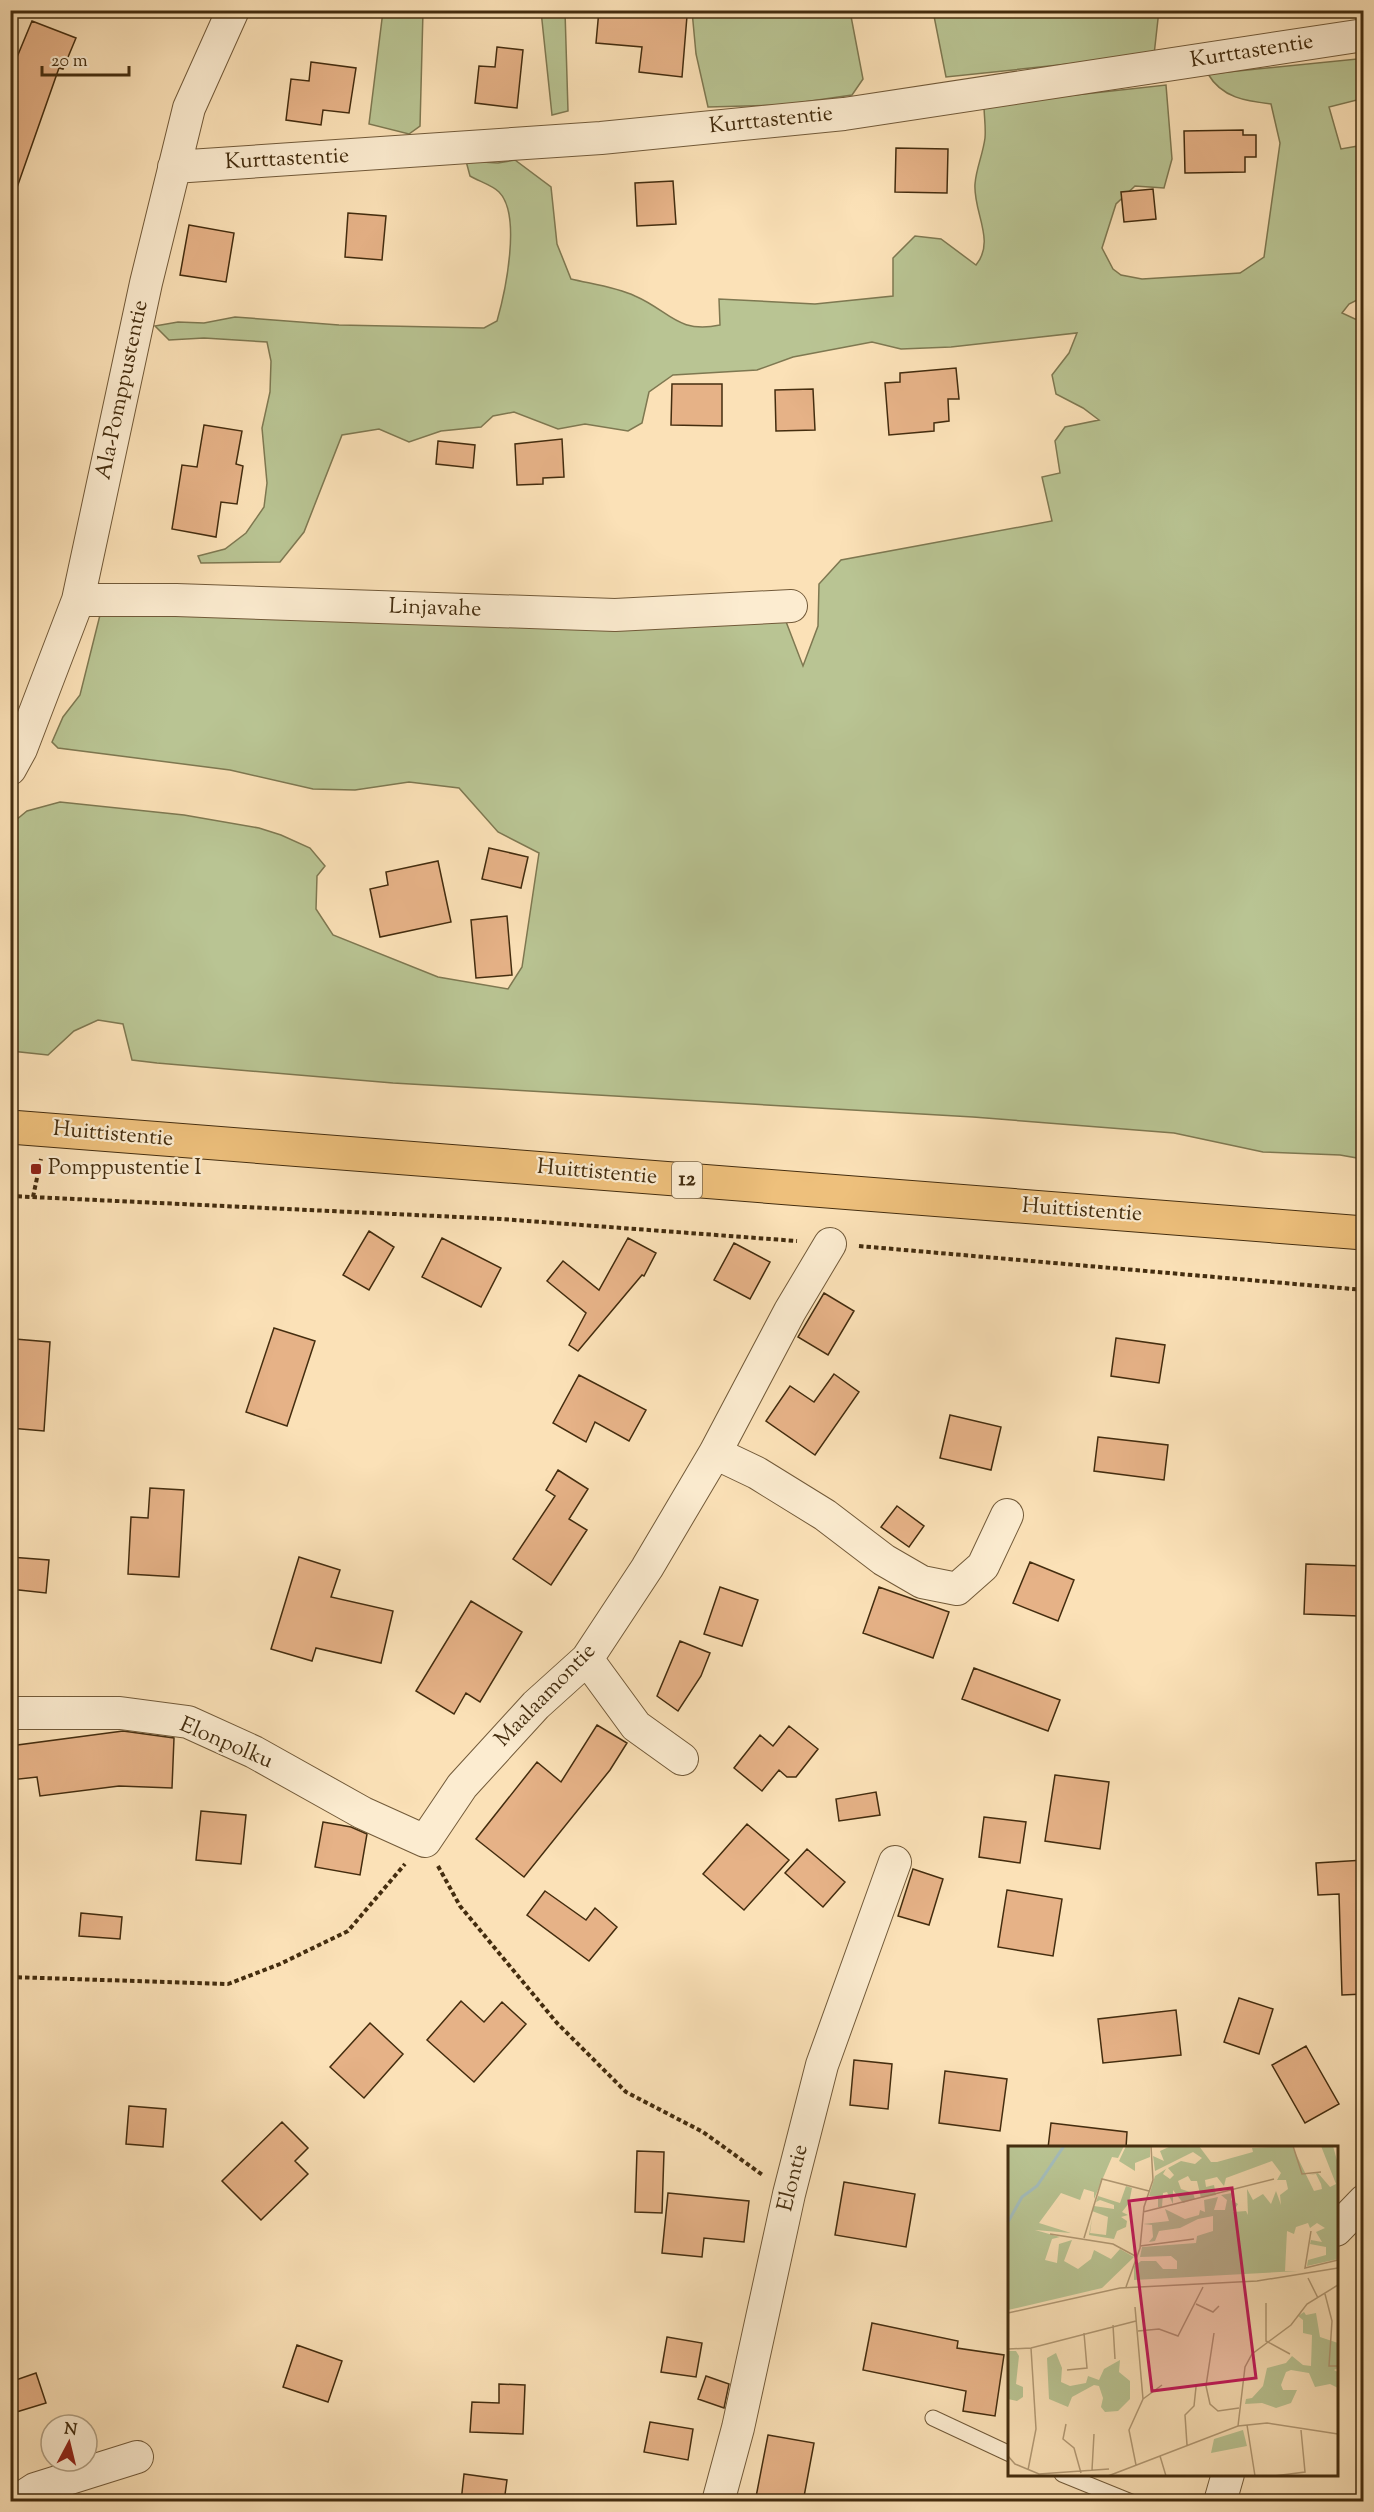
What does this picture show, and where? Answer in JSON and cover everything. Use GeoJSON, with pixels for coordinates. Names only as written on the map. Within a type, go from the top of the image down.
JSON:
{"type":"FeatureCollection","features":[{"type":"Feature","properties":{"kind":"highway","name":"Huittistentie"},"geometry":{"type":"LineString","coordinates":[[10,1127],[1364,1233]]}},
{"type":"Feature","properties":{"kind":"street","name":"Ala-Pomppustentie"},"geometry":{"type":"LineString","coordinates":[[14,753],[78,600],[146,283],[189,108],[233,10]]}},
{"type":"Feature","properties":{"kind":"street","name":"Kurttastentie"},"geometry":{"type":"LineString","coordinates":[[174,167],[601,138],[844,114],[1364,34]]}},
{"type":"Feature","properties":{"kind":"street","name":"Linjavahe"},"geometry":{"type":"LineString","coordinates":[[78,600],[188,601],[615,615],[791,606]]}},
{"type":"Feature","properties":{"kind":"street","name":"Maalaamontie"},"geometry":{"type":"LineString","coordinates":[[425,1841],[470,1778],[536,1705],[587,1659],[648,1568],[715,1453],[790,1311],[830,1244]]}},
{"type":"Feature","properties":{"kind":"street"},"geometry":{"type":"LineString","coordinates":[[715,1453],[757,1473],[825,1515],[884,1560],[922,1582],[957,1589],[983,1566],[1007,1515]]}},
{"type":"Feature","properties":{"kind":"street"},"geometry":{"type":"LineString","coordinates":[[587,1659],[636,1726],[682,1760]]}},
{"type":"Feature","properties":{"kind":"street","name":"Elonpolku"},"geometry":{"type":"LineString","coordinates":[[10,1713],[120,1713],[188,1722],[254,1752],[363,1813],[425,1841]]}},
{"type":"Feature","properties":{"kind":"street","name":"Elontie"},"geometry":{"type":"LineString","coordinates":[[718,2502],[738,2428],[789,2194],[822,2065],[895,1862]]}},
{"type":"Feature","properties":{"kind":"street"},"geometry":{"type":"LineString","coordinates":[[1338,2228],[1364,2200]]}},
{"type":"Feature","properties":{"kind":"street"},"geometry":{"type":"LineString","coordinates":[[15,2502],[35,2489],[137,2457]]}},
{"type":"Feature","properties":{"kind":"street"},"geometry":{"type":"LineString","coordinates":[[1220,2502],[1228,2476]]}},
{"type":"Feature","properties":{"kind":"lane"},"geometry":{"type":"LineString","coordinates":[[933,2418],[1008,2453]]}},
{"type":"Feature","properties":{"kind":"lane"},"geometry":{"type":"LineString","coordinates":[[1065,2476],[1131,2502]]}},
{"type":"Feature","properties":{"kind":"path"},"geometry":{"type":"LineString","coordinates":[[33,1197],[47,1130]]}},
{"type":"Feature","properties":{"kind":"path"},"geometry":{"type":"LineString","coordinates":[[10,1196],[501,1219],[830,1244],[1364,1290]]}},
{"type":"Feature","properties":{"kind":"path"},"geometry":{"type":"LineString","coordinates":[[10,1977],[228,1984],[280,1964],[348,1930],[425,1841],[460,1906],[557,2023],[626,2092],[703,2132],[789,2194]]}},
{"type":"Feature","properties":{"kind":"green space"},"geometry":{"type":"Polygon","coordinates":[[[1159,10],[1154,55],[946,77],[933,11],[1159,10]]]}},
{"type":"Feature","properties":{"kind":"green space"},"geometry":{"type":"Polygon","coordinates":[[[383,11],[423,11],[420,126],[409,134],[369,124],[383,11]]]}},
{"type":"Feature","properties":{"kind":"green space"},"geometry":{"type":"Polygon","coordinates":[[[541,11],[565,11],[568,111],[552,115],[541,11]]]}},
{"type":"Feature","properties":{"kind":"green space"},"geometry":{"type":"Polygon","coordinates":[[[692,11],[850,11],[863,79],[852,95],[783,105],[708,107],[696,54],[692,11]]]}},
{"type":"Feature","properties":{"kind":"green space"},"geometry":{"type":"Polygon","coordinates":[[[1357,59],[1361,99],[1329,107],[1341,149],[1364,145],[1363,297],[1349,304],[1342,313],[1355,319],[1364,319],[1363,1159],[1340,1155],[1263,1152],[1174,1133],[973,1117],[393,1083],[157,1063],[132,1060],[123,1024],[98,1020],[74,1031],[48,1055],[11,1051],[10,825],[27,811],[60,802],[184,815],[259,828],[281,835],[310,848],[325,866],[317,876],[316,909],[333,935],[438,977],[508,989],[522,967],[539,853],[498,832],[459,788],[409,782],[355,790],[313,789],[230,770],[58,748],[52,742],[63,717],[80,695],[100,615],[785,619],[803,666],[818,626],[819,584],[841,560],[1052,521],[1042,477],[1060,473],[1055,441],[1065,427],[1099,420],[1083,408],[1056,394],[1052,375],[1069,353],[1077,333],[951,347],[901,349],[872,342],[793,357],[757,370],[673,375],[649,392],[642,423],[628,431],[585,424],[558,429],[514,412],[493,416],[481,427],[441,431],[409,442],[379,429],[342,435],[304,532],[280,562],[201,563],[198,556],[225,549],[246,533],[264,507],[267,483],[262,428],[270,392],[271,361],[267,342],[204,338],[169,340],[155,326],[178,322],[204,323],[235,317],[339,325],[484,328],[497,321],[510,255],[510,218],[506,203],[499,192],[470,176],[466,161],[498,163],[515,160],[551,187],[557,244],[571,279],[628,293],[683,324],[705,327],[720,325],[719,299],[815,304],[893,296],[893,258],[915,236],[941,239],[976,265],[982,256],[984,236],[975,195],[975,184],[985,138],[984,105],[1166,85],[1172,159],[1164,188],[1135,186],[1116,204],[1102,248],[1113,269],[1121,275],[1142,279],[1240,273],[1264,257],[1280,143],[1271,104],[1235,97],[1220,88],[1208,74],[1357,59]]]}},
{"type":"Feature","properties":{"kind":"building"},"geometry":{"type":"Polygon","coordinates":[[[599,10],[687,16],[682,77],[639,72],[642,47],[596,43],[599,10]]]}},
{"type":"Feature","properties":{"kind":"building"},"geometry":{"type":"Polygon","coordinates":[[[32,21],[76,38],[63,69],[59,68],[14,196],[10,196],[10,74],[32,21]]]}},
{"type":"Feature","properties":{"kind":"building"},"geometry":{"type":"Polygon","coordinates":[[[497,47],[523,50],[517,108],[475,103],[479,66],[495,67],[497,47]]]}},
{"type":"Feature","properties":{"kind":"building"},"geometry":{"type":"Polygon","coordinates":[[[311,62],[356,68],[349,113],[323,110],[321,125],[286,120],[291,79],[309,81],[311,62]]]}},
{"type":"Feature","properties":{"kind":"building"},"geometry":{"type":"Polygon","coordinates":[[[1243,130],[1243,135],[1256,135],[1256,157],[1245,157],[1245,172],[1185,173],[1184,131],[1243,130]]]}},
{"type":"Feature","properties":{"kind":"building"},"geometry":{"type":"Polygon","coordinates":[[[896,148],[948,149],[947,193],[895,192],[896,148]]]}},
{"type":"Feature","properties":{"kind":"building"},"geometry":{"type":"Polygon","coordinates":[[[673,181],[676,224],[637,226],[635,183],[673,181]]]}},
{"type":"Feature","properties":{"kind":"building"},"geometry":{"type":"Polygon","coordinates":[[[1153,189],[1156,219],[1124,222],[1121,192],[1153,189]]]}},
{"type":"Feature","properties":{"kind":"building"},"geometry":{"type":"Polygon","coordinates":[[[348,213],[386,216],[382,260],[345,257],[348,213]]]}},
{"type":"Feature","properties":{"kind":"building"},"geometry":{"type":"Polygon","coordinates":[[[189,225],[234,233],[226,282],[180,275],[189,225]]]}},
{"type":"Feature","properties":{"kind":"building"},"geometry":{"type":"Polygon","coordinates":[[[956,368],[959,399],[948,399],[949,421],[934,423],[934,431],[889,435],[885,383],[900,382],[900,373],[956,368]]]}},
{"type":"Feature","properties":{"kind":"building"},"geometry":{"type":"Polygon","coordinates":[[[672,384],[722,384],[722,426],[671,425],[672,384]]]}},
{"type":"Feature","properties":{"kind":"building"},"geometry":{"type":"Polygon","coordinates":[[[813,389],[815,430],[776,431],[775,390],[813,389]]]}},
{"type":"Feature","properties":{"kind":"building"},"geometry":{"type":"Polygon","coordinates":[[[204,425],[242,431],[236,464],[243,466],[237,504],[221,502],[216,537],[172,529],[182,465],[197,467],[204,425]]]}},
{"type":"Feature","properties":{"kind":"building"},"geometry":{"type":"Polygon","coordinates":[[[562,439],[564,477],[543,478],[543,484],[517,485],[515,444],[562,439]]]}},
{"type":"Feature","properties":{"kind":"building"},"geometry":{"type":"Polygon","coordinates":[[[438,441],[475,445],[473,468],[436,464],[438,441]]]}},
{"type":"Feature","properties":{"kind":"building"},"geometry":{"type":"Polygon","coordinates":[[[489,848],[528,857],[521,888],[482,879],[489,848]]]}},
{"type":"Feature","properties":{"kind":"building"},"geometry":{"type":"Polygon","coordinates":[[[438,861],[451,922],[380,937],[370,889],[388,885],[386,872],[438,861]]]}},
{"type":"Feature","properties":{"kind":"building"},"geometry":{"type":"Polygon","coordinates":[[[507,916],[512,975],[476,978],[471,920],[507,916]]]}},
{"type":"Feature","properties":{"kind":"building"},"geometry":{"type":"Polygon","coordinates":[[[369,1231],[394,1247],[369,1290],[343,1275],[369,1231]]]}},
{"type":"Feature","properties":{"kind":"building"},"geometry":{"type":"Polygon","coordinates":[[[442,1238],[501,1268],[481,1307],[422,1277],[442,1238]]]}},
{"type":"Feature","properties":{"kind":"building"},"geometry":{"type":"Polygon","coordinates":[[[628,1238],[656,1253],[644,1276],[642,1275],[578,1351],[569,1345],[586,1313],[547,1281],[563,1261],[599,1290],[628,1238]]]}},
{"type":"Feature","properties":{"kind":"building"},"geometry":{"type":"Polygon","coordinates":[[[734,1243],[770,1262],[750,1299],[714,1280],[734,1243]]]}},
{"type":"Feature","properties":{"kind":"building"},"geometry":{"type":"Polygon","coordinates":[[[824,1293],[854,1311],[828,1355],[798,1337],[824,1293]]]}},
{"type":"Feature","properties":{"kind":"building"},"geometry":{"type":"Polygon","coordinates":[[[274,1328],[315,1341],[287,1426],[246,1412],[274,1328]]]}},
{"type":"Feature","properties":{"kind":"building"},"geometry":{"type":"Polygon","coordinates":[[[1116,1338],[1165,1345],[1159,1383],[1111,1376],[1116,1338]]]}},
{"type":"Feature","properties":{"kind":"building"},"geometry":{"type":"Polygon","coordinates":[[[15,1339],[50,1342],[44,1431],[10,1428],[10,1376],[15,1339]]]}},
{"type":"Feature","properties":{"kind":"building"},"geometry":{"type":"Polygon","coordinates":[[[834,1374],[859,1392],[815,1455],[766,1421],[790,1386],[814,1402],[834,1374]]]}},
{"type":"Feature","properties":{"kind":"building"},"geometry":{"type":"Polygon","coordinates":[[[579,1375],[646,1410],[629,1441],[595,1422],[586,1442],[553,1423],[579,1375]]]}},
{"type":"Feature","properties":{"kind":"building"},"geometry":{"type":"Polygon","coordinates":[[[950,1415],[1001,1427],[991,1470],[940,1458],[950,1415]]]}},
{"type":"Feature","properties":{"kind":"building"},"geometry":{"type":"Polygon","coordinates":[[[1098,1437],[1168,1445],[1164,1480],[1094,1471],[1098,1437]]]}},
{"type":"Feature","properties":{"kind":"building"},"geometry":{"type":"Polygon","coordinates":[[[558,1470],[588,1489],[569,1519],[587,1530],[551,1585],[513,1559],[555,1496],[546,1490],[558,1470]]]}},
{"type":"Feature","properties":{"kind":"building"},"geometry":{"type":"Polygon","coordinates":[[[150,1488],[184,1490],[179,1577],[128,1574],[131,1517],[148,1518],[150,1488]]]}},
{"type":"Feature","properties":{"kind":"building"},"geometry":{"type":"Polygon","coordinates":[[[897,1506],[924,1526],[909,1547],[881,1527],[897,1506]]]}},
{"type":"Feature","properties":{"kind":"building"},"geometry":{"type":"Polygon","coordinates":[[[10,1557],[49,1560],[46,1593],[10,1589],[10,1557]]]}},
{"type":"Feature","properties":{"kind":"building"},"geometry":{"type":"Polygon","coordinates":[[[299,1557],[340,1570],[331,1597],[393,1611],[381,1663],[316,1648],[312,1661],[271,1649],[299,1557]]]}},
{"type":"Feature","properties":{"kind":"building"},"geometry":{"type":"Polygon","coordinates":[[[1030,1562],[1074,1580],[1058,1621],[1013,1603],[1030,1562]]]}},
{"type":"Feature","properties":{"kind":"building"},"geometry":{"type":"Polygon","coordinates":[[[1306,1564],[1364,1566],[1364,1590],[1359,1590],[1359,1616],[1304,1614],[1306,1564]]]}},
{"type":"Feature","properties":{"kind":"building"},"geometry":{"type":"Polygon","coordinates":[[[720,1587],[758,1600],[742,1646],[704,1634],[720,1587]]]}},
{"type":"Feature","properties":{"kind":"building"},"geometry":{"type":"Polygon","coordinates":[[[879,1587],[949,1612],[933,1658],[863,1633],[879,1587]]]}},
{"type":"Feature","properties":{"kind":"building"},"geometry":{"type":"Polygon","coordinates":[[[471,1601],[522,1632],[480,1702],[466,1693],[454,1714],[416,1691],[471,1601]]]}},
{"type":"Feature","properties":{"kind":"building"},"geometry":{"type":"Polygon","coordinates":[[[680,1641],[710,1653],[701,1676],[678,1711],[657,1696],[680,1641]]]}},
{"type":"Feature","properties":{"kind":"building"},"geometry":{"type":"Polygon","coordinates":[[[974,1668],[1060,1700],[1048,1731],[962,1699],[974,1668]]]}},
{"type":"Feature","properties":{"kind":"building"},"geometry":{"type":"Polygon","coordinates":[[[597,1725],[627,1743],[610,1770],[524,1877],[476,1839],[537,1762],[561,1782],[597,1725]]]}},
{"type":"Feature","properties":{"kind":"building"},"geometry":{"type":"Polygon","coordinates":[[[789,1726],[818,1749],[796,1777],[787,1777],[779,1770],[762,1791],[734,1768],[760,1735],[773,1746],[789,1726]]]}},
{"type":"Feature","properties":{"kind":"building"},"geometry":{"type":"Polygon","coordinates":[[[123,1731],[174,1738],[172,1788],[119,1786],[40,1796],[37,1777],[10,1780],[10,1746],[123,1731]]]}},
{"type":"Feature","properties":{"kind":"building"},"geometry":{"type":"Polygon","coordinates":[[[1055,1775],[1109,1782],[1100,1849],[1045,1841],[1055,1775]]]}},
{"type":"Feature","properties":{"kind":"building"},"geometry":{"type":"Polygon","coordinates":[[[876,1792],[880,1815],[839,1821],[836,1799],[876,1792]]]}},
{"type":"Feature","properties":{"kind":"building"},"geometry":{"type":"Polygon","coordinates":[[[201,1811],[246,1815],[241,1864],[196,1860],[201,1811]]]}},
{"type":"Feature","properties":{"kind":"building"},"geometry":{"type":"Polygon","coordinates":[[[984,1817],[1026,1822],[1020,1863],[979,1857],[984,1817]]]}},
{"type":"Feature","properties":{"kind":"building"},"geometry":{"type":"Polygon","coordinates":[[[323,1822],[351,1827],[367,1834],[360,1875],[315,1867],[323,1822]]]}},
{"type":"Feature","properties":{"kind":"building"},"geometry":{"type":"Polygon","coordinates":[[[747,1824],[789,1860],[744,1910],[703,1874],[747,1824]]]}},
{"type":"Feature","properties":{"kind":"building"},"geometry":{"type":"Polygon","coordinates":[[[807,1849],[845,1882],[823,1907],[785,1873],[807,1849]]]}},
{"type":"Feature","properties":{"kind":"building"},"geometry":{"type":"Polygon","coordinates":[[[1364,1860],[1364,1994],[1342,1995],[1339,1894],[1318,1895],[1316,1863],[1364,1860]]]}},
{"type":"Feature","properties":{"kind":"building"},"geometry":{"type":"Polygon","coordinates":[[[913,1869],[943,1879],[929,1925],[898,1916],[913,1869]]]}},
{"type":"Feature","properties":{"kind":"building"},"geometry":{"type":"Polygon","coordinates":[[[1007,1890],[1062,1899],[1053,1956],[998,1947],[1007,1890]]]}},
{"type":"Feature","properties":{"kind":"building"},"geometry":{"type":"Polygon","coordinates":[[[545,1891],[586,1920],[595,1908],[617,1927],[589,1961],[527,1915],[545,1891]]]}},
{"type":"Feature","properties":{"kind":"building"},"geometry":{"type":"Polygon","coordinates":[[[81,1913],[122,1917],[120,1939],[79,1936],[81,1913]]]}},
{"type":"Feature","properties":{"kind":"building"},"geometry":{"type":"Polygon","coordinates":[[[1239,1998],[1273,2009],[1259,2054],[1224,2042],[1239,1998]]]}},
{"type":"Feature","properties":{"kind":"building"},"geometry":{"type":"Polygon","coordinates":[[[461,2001],[484,2022],[502,2002],[526,2024],[474,2082],[427,2040],[461,2001]]]}},
{"type":"Feature","properties":{"kind":"building"},"geometry":{"type":"Polygon","coordinates":[[[1176,2010],[1181,2055],[1103,2063],[1098,2019],[1176,2010]]]}},
{"type":"Feature","properties":{"kind":"building"},"geometry":{"type":"Polygon","coordinates":[[[370,2023],[403,2054],[364,2098],[330,2067],[370,2023]]]}},
{"type":"Feature","properties":{"kind":"building"},"geometry":{"type":"Polygon","coordinates":[[[1306,2046],[1339,2104],[1305,2123],[1272,2065],[1306,2046]]]}},
{"type":"Feature","properties":{"kind":"building"},"geometry":{"type":"Polygon","coordinates":[[[854,2060],[892,2064],[888,2109],[850,2105],[854,2060]]]}},
{"type":"Feature","properties":{"kind":"building"},"geometry":{"type":"Polygon","coordinates":[[[945,2071],[1007,2079],[1000,2131],[939,2123],[945,2071]]]}},
{"type":"Feature","properties":{"kind":"building"},"geometry":{"type":"Polygon","coordinates":[[[129,2106],[166,2109],[163,2147],[126,2144],[129,2106]]]}},
{"type":"Feature","properties":{"kind":"building"},"geometry":{"type":"Polygon","coordinates":[[[282,2122],[308,2148],[295,2161],[308,2174],[261,2220],[222,2181],[282,2122]]]}},
{"type":"Feature","properties":{"kind":"building"},"geometry":{"type":"Polygon","coordinates":[[[1051,2123],[1127,2132],[1126,2146],[1048,2146],[1051,2123]]]}},
{"type":"Feature","properties":{"kind":"building"},"geometry":{"type":"Polygon","coordinates":[[[637,2151],[664,2152],[662,2213],[635,2212],[637,2151]]]}},
{"type":"Feature","properties":{"kind":"building"},"geometry":{"type":"Polygon","coordinates":[[[844,2182],[915,2194],[906,2247],[835,2235],[844,2182]]]}},
{"type":"Feature","properties":{"kind":"building"},"geometry":{"type":"Polygon","coordinates":[[[668,2193],[749,2201],[744,2242],[704,2238],[702,2257],[662,2253],[668,2193]]]}},
{"type":"Feature","properties":{"kind":"building"},"geometry":{"type":"Polygon","coordinates":[[[872,2323],[958,2341],[957,2348],[1004,2355],[995,2416],[963,2411],[966,2391],[863,2370],[872,2323]]]}},
{"type":"Feature","properties":{"kind":"building"},"geometry":{"type":"Polygon","coordinates":[[[667,2337],[702,2343],[696,2377],[661,2372],[667,2337]]]}},
{"type":"Feature","properties":{"kind":"building"},"geometry":{"type":"Polygon","coordinates":[[[297,2345],[342,2361],[328,2402],[283,2387],[297,2345]]]}},
{"type":"Feature","properties":{"kind":"building"},"geometry":{"type":"Polygon","coordinates":[[[36,2373],[46,2403],[10,2414],[10,2382],[36,2373]]]}},
{"type":"Feature","properties":{"kind":"building"},"geometry":{"type":"Polygon","coordinates":[[[706,2376],[729,2384],[724,2408],[698,2399],[706,2376]]]}},
{"type":"Feature","properties":{"kind":"building"},"geometry":{"type":"Polygon","coordinates":[[[499,2384],[525,2385],[523,2434],[470,2432],[472,2402],[499,2403],[499,2384]]]}},
{"type":"Feature","properties":{"kind":"building"},"geometry":{"type":"Polygon","coordinates":[[[650,2422],[693,2429],[688,2460],[644,2452],[650,2422]]]}},
{"type":"Feature","properties":{"kind":"building"},"geometry":{"type":"Polygon","coordinates":[[[768,2435],[814,2443],[803,2502],[755,2502],[768,2435]]]}},
{"type":"Feature","properties":{"kind":"building"},"geometry":{"type":"Polygon","coordinates":[[[464,2474],[507,2480],[504,2502],[461,2502],[464,2474]]]}},
{"type":"Feature","properties":{"kind":"place","name":"Pomppustentie I"},"geometry":{"type":"Point","coordinates":[36,1169]}}]}
